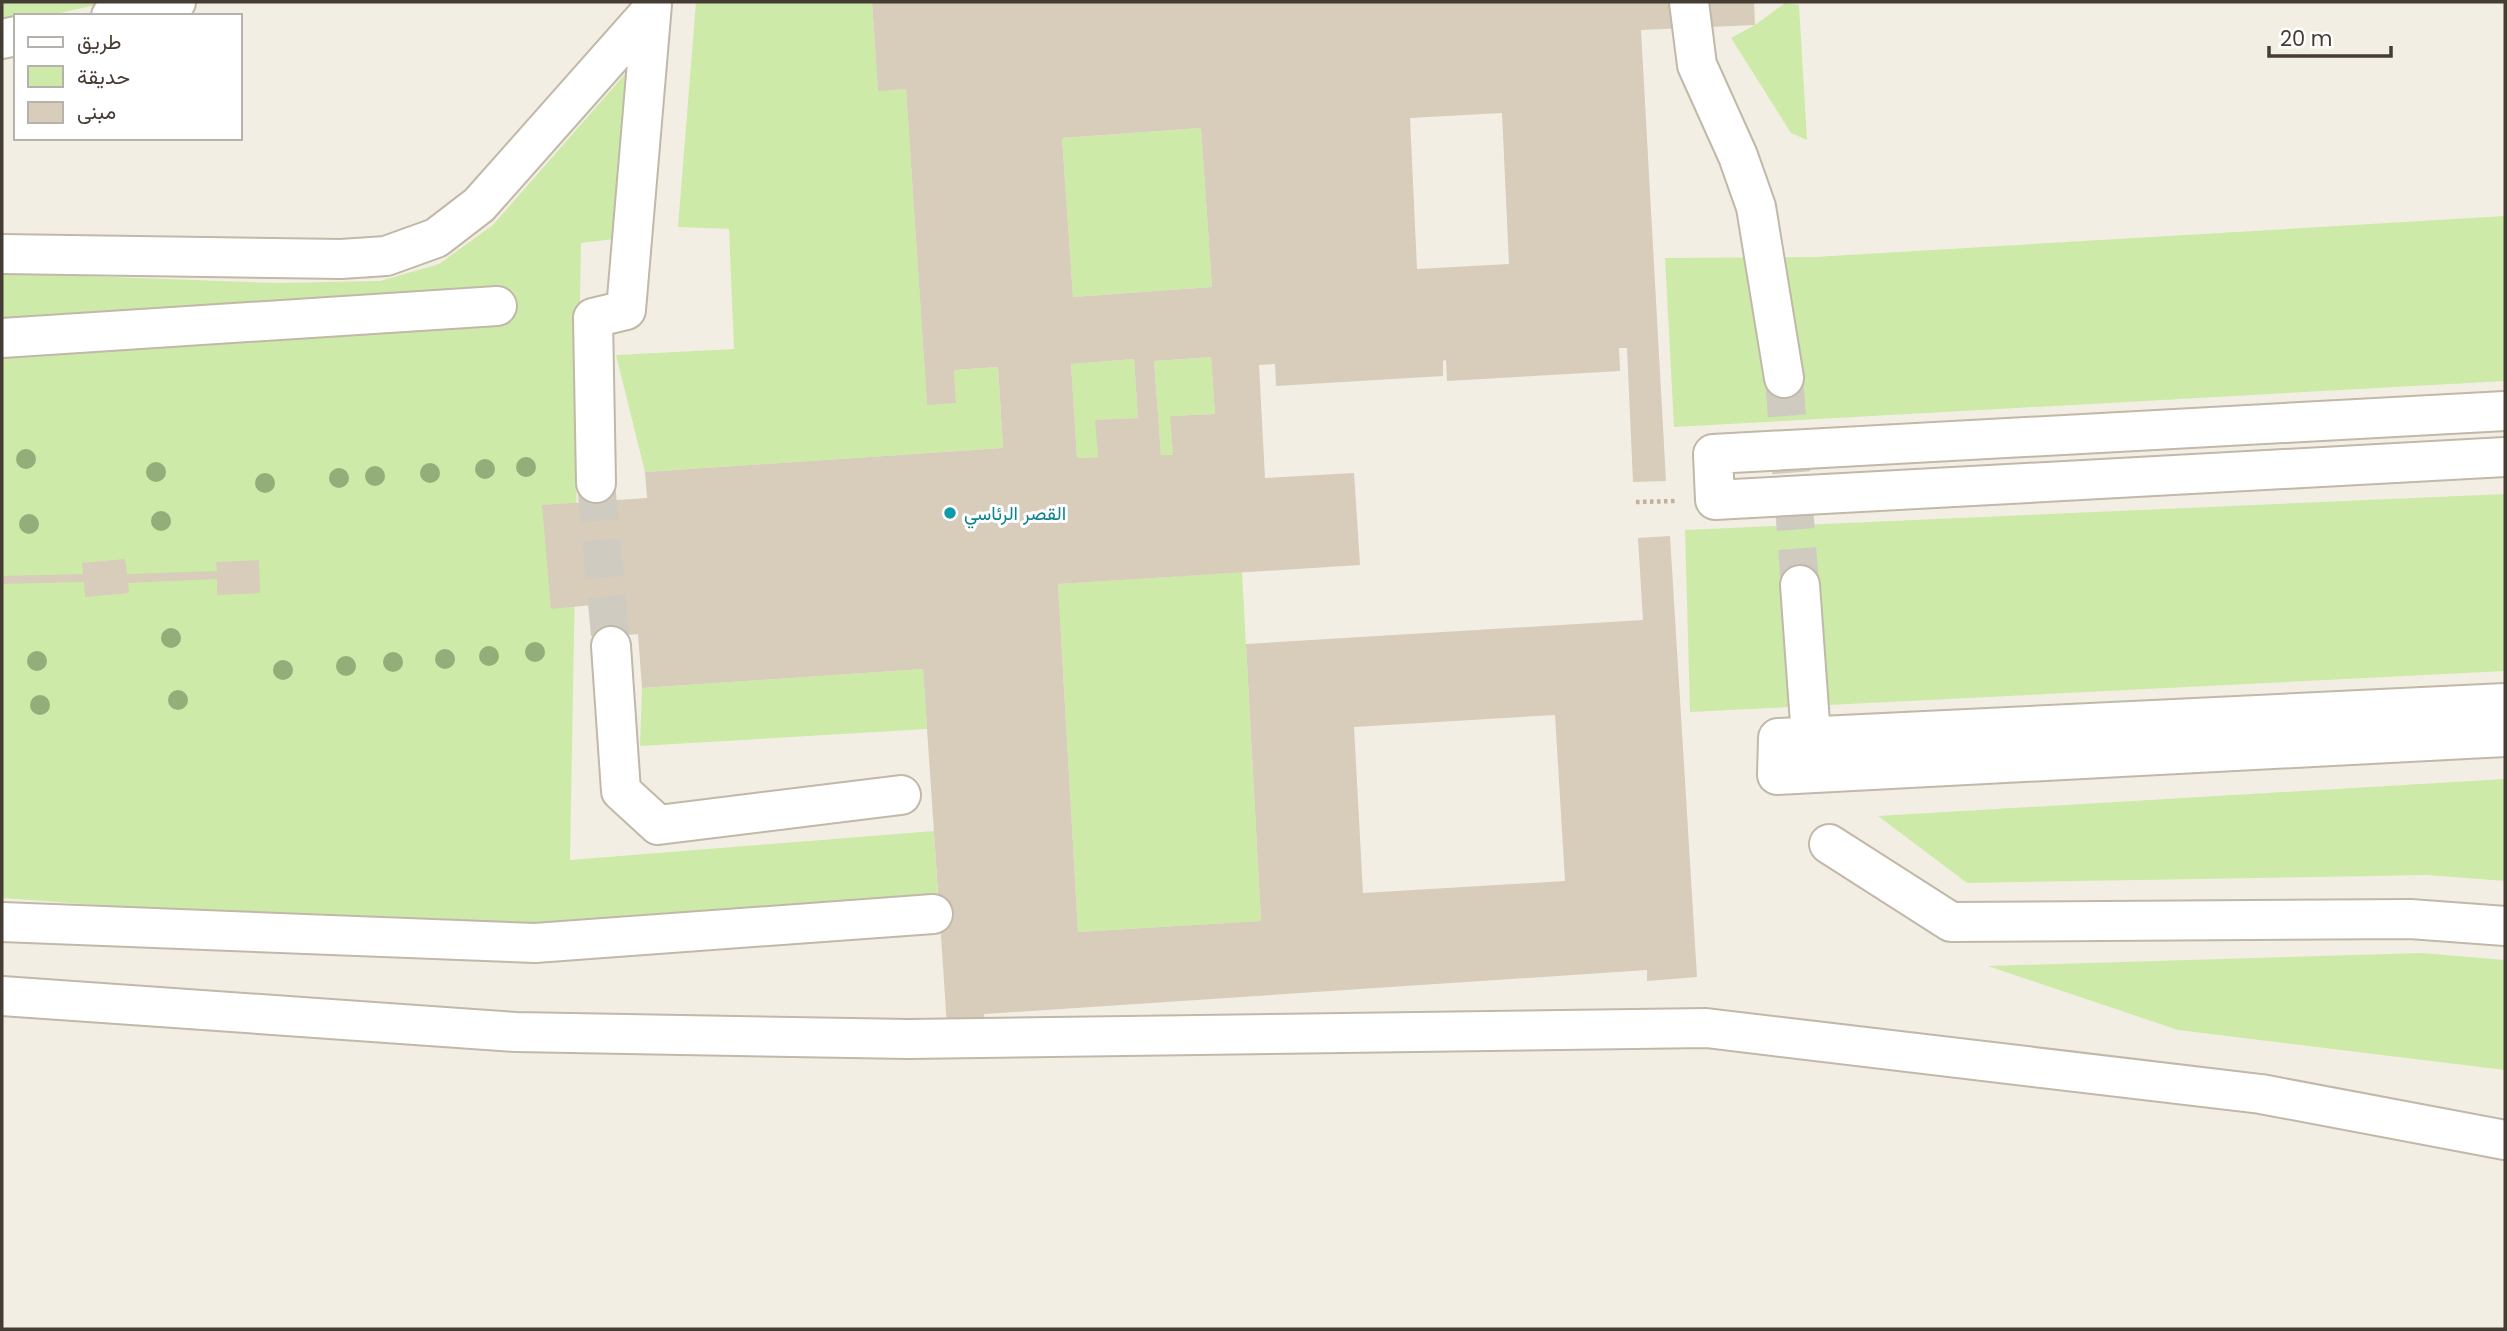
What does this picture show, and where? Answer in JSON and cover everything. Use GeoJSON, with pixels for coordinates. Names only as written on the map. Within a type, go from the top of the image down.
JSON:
{"type":"FeatureCollection","features":[{"type":"Feature","properties":{"kind":"street"},"geometry":{"type":"LineString","coordinates":[[120,14],[176,2]]}},
{"type":"Feature","properties":{"kind":"street"},"geometry":{"type":"LineString","coordinates":[[1689,2],[1697,65],[1738,156],[1756,207],[1784,378]]}},
{"type":"Feature","properties":{"kind":"street"},"geometry":{"type":"LineString","coordinates":[[2,254],[341,259],[386,256],[436,238],[479,205],[651,6]]}},
{"type":"Feature","properties":{"kind":"street"},"geometry":{"type":"LineString","coordinates":[[596,483],[593,318],[626,310],[651,6]]}},
{"type":"Feature","properties":{"kind":"street"},"geometry":{"type":"LineString","coordinates":[[2,338],[497,306]]}},
{"type":"Feature","properties":{"kind":"street"},"geometry":{"type":"LineString","coordinates":[[2505,411],[1713,454],[1715,500],[2505,457]]}},
{"type":"Feature","properties":{"kind":"street"},"geometry":{"type":"LineString","coordinates":[[1800,585],[1811,737]]}},
{"type":"Feature","properties":{"kind":"street"},"geometry":{"type":"LineString","coordinates":[[611,646],[621,791],[658,825],[901,794]]}},
{"type":"Feature","properties":{"kind":"street"},"geometry":{"type":"LineString","coordinates":[[2505,703],[1778,738],[1777,775],[2505,737]]}},
{"type":"Feature","properties":{"kind":"street"},"geometry":{"type":"LineString","coordinates":[[1829,844],[1951,922],[2410,919],[2505,926]]}},
{"type":"Feature","properties":{"kind":"street"},"geometry":{"type":"LineString","coordinates":[[2,922],[535,943],[933,914]]}},
{"type":"Feature","properties":{"kind":"street"},"geometry":{"type":"LineString","coordinates":[[2,996],[516,1032],[908,1040],[1706,1028],[2261,1094],[2505,1140]]}},
{"type":"Feature","properties":{"kind":"green space"},"geometry":{"type":"Polygon","coordinates":[[[2,2],[111,2],[54,14],[14,14],[14,22],[2,25],[2,2]]]}},
{"type":"Feature","properties":{"kind":"green space"},"geometry":{"type":"Polygon","coordinates":[[[696,2],[872,2],[878,90],[906,89],[927,404],[956,403],[954,370],[998,367],[1003,448],[645,472],[616,355],[734,349],[729,229],[678,227],[696,2]]]}},
{"type":"Feature","properties":{"kind":"green space"},"geometry":{"type":"Polygon","coordinates":[[[1785,3],[1799,5],[1807,140],[1791,133],[1731,38],[1755,25],[1785,3]]]}},
{"type":"Feature","properties":{"kind":"green space"},"geometry":{"type":"Polygon","coordinates":[[[626,73],[615,239],[581,243],[570,860],[934,831],[938,897],[545,925],[247,916],[2,898],[2,273],[276,283],[380,281],[439,264],[493,225],[626,73]]]}},
{"type":"Feature","properties":{"kind":"green space"},"geometry":{"type":"Polygon","coordinates":[[[1201,128],[1212,287],[1073,297],[1062,138],[1201,128]]]}},
{"type":"Feature","properties":{"kind":"green space"},"geometry":{"type":"Polygon","coordinates":[[[2505,216],[2505,381],[1674,427],[1665,258],[1814,257],[2505,216]]]}},
{"type":"Feature","properties":{"kind":"green space"},"geometry":{"type":"Polygon","coordinates":[[[1211,357],[1215,414],[1171,416],[1173,455],[1161,455],[1154,361],[1211,357]]]}},
{"type":"Feature","properties":{"kind":"green space"},"geometry":{"type":"Polygon","coordinates":[[[1134,359],[1138,418],[1096,421],[1098,457],[1077,458],[1071,364],[1134,359]]]}},
{"type":"Feature","properties":{"kind":"green space"},"geometry":{"type":"Polygon","coordinates":[[[2505,494],[2505,671],[1690,712],[1685,530],[2505,494]]]}},
{"type":"Feature","properties":{"kind":"green space"},"geometry":{"type":"Polygon","coordinates":[[[1242,572],[1261,921],[1078,932],[1058,584],[1242,572]]]}},
{"type":"Feature","properties":{"kind":"green space"},"geometry":{"type":"Polygon","coordinates":[[[923,669],[927,729],[640,746],[642,688],[923,669]]]}},
{"type":"Feature","properties":{"kind":"green space"},"geometry":{"type":"Polygon","coordinates":[[[2505,779],[2505,881],[2427,875],[1967,883],[1878,816],[2505,779]]]}},
{"type":"Feature","properties":{"kind":"green space"},"geometry":{"type":"Polygon","coordinates":[[[2422,953],[2505,960],[2505,1070],[2178,1030],[1988,966],[2422,953]]]}},
{"type":"Feature","properties":{"kind":"building","name":"القصر الرئاسي"},"geometry":{"type":"Polygon","coordinates":[[[872,2],[1754,2],[1755,25],[1641,30],[1666,481],[1633,482],[1627,348],[1619,348],[1620,371],[1447,381],[1446,360],[1443,361],[1443,376],[1276,386],[1275,364],[1259,365],[1265,478],[1354,473],[1360,565],[1058,584],[1078,932],[1261,921],[1246,644],[1643,620],[1638,538],[1670,536],[1697,977],[1647,981],[1647,970],[984,1014],[985,1023],[947,1026],[923,669],[642,688],[638,634],[605,637],[603,604],[551,609],[542,505],[647,498],[645,472],[1003,448],[998,367],[954,370],[956,403],[927,405],[906,89],[878,91],[872,2]],[[1502,113],[1410,118],[1417,269],[1509,264],[1502,113]],[[1201,128],[1062,138],[1073,297],[1212,287],[1201,128]],[[1211,357],[1154,361],[1161,455],[1173,455],[1170,416],[1215,414],[1211,357]],[[1134,359],[1071,364],[1077,458],[1098,457],[1095,420],[1138,418],[1134,359]],[[1555,715],[1354,727],[1363,893],[1565,881],[1555,715]]]}},
{"type":"Feature","properties":{"kind":"building"},"geometry":{"type":"Polygon","coordinates":[[[125,559],[127,574],[217,571],[216,562],[259,560],[260,593],[217,595],[217,579],[128,583],[129,593],[85,597],[84,582],[2,584],[2,576],[83,574],[82,563],[125,559]]]}},
{"type":"Feature","properties":{"kind":"tunnel"},"geometry":{"type":"LineString","coordinates":[[1784,378],[1800,585]]}},
{"type":"Feature","properties":{"kind":"tunnel"},"geometry":{"type":"LineString","coordinates":[[596,483],[611,646]]}},
{"type":"Feature","properties":{"kind":"place","name":"القصر الرئاسي"},"geometry":{"type":"Point","coordinates":[950,513]}}]}
